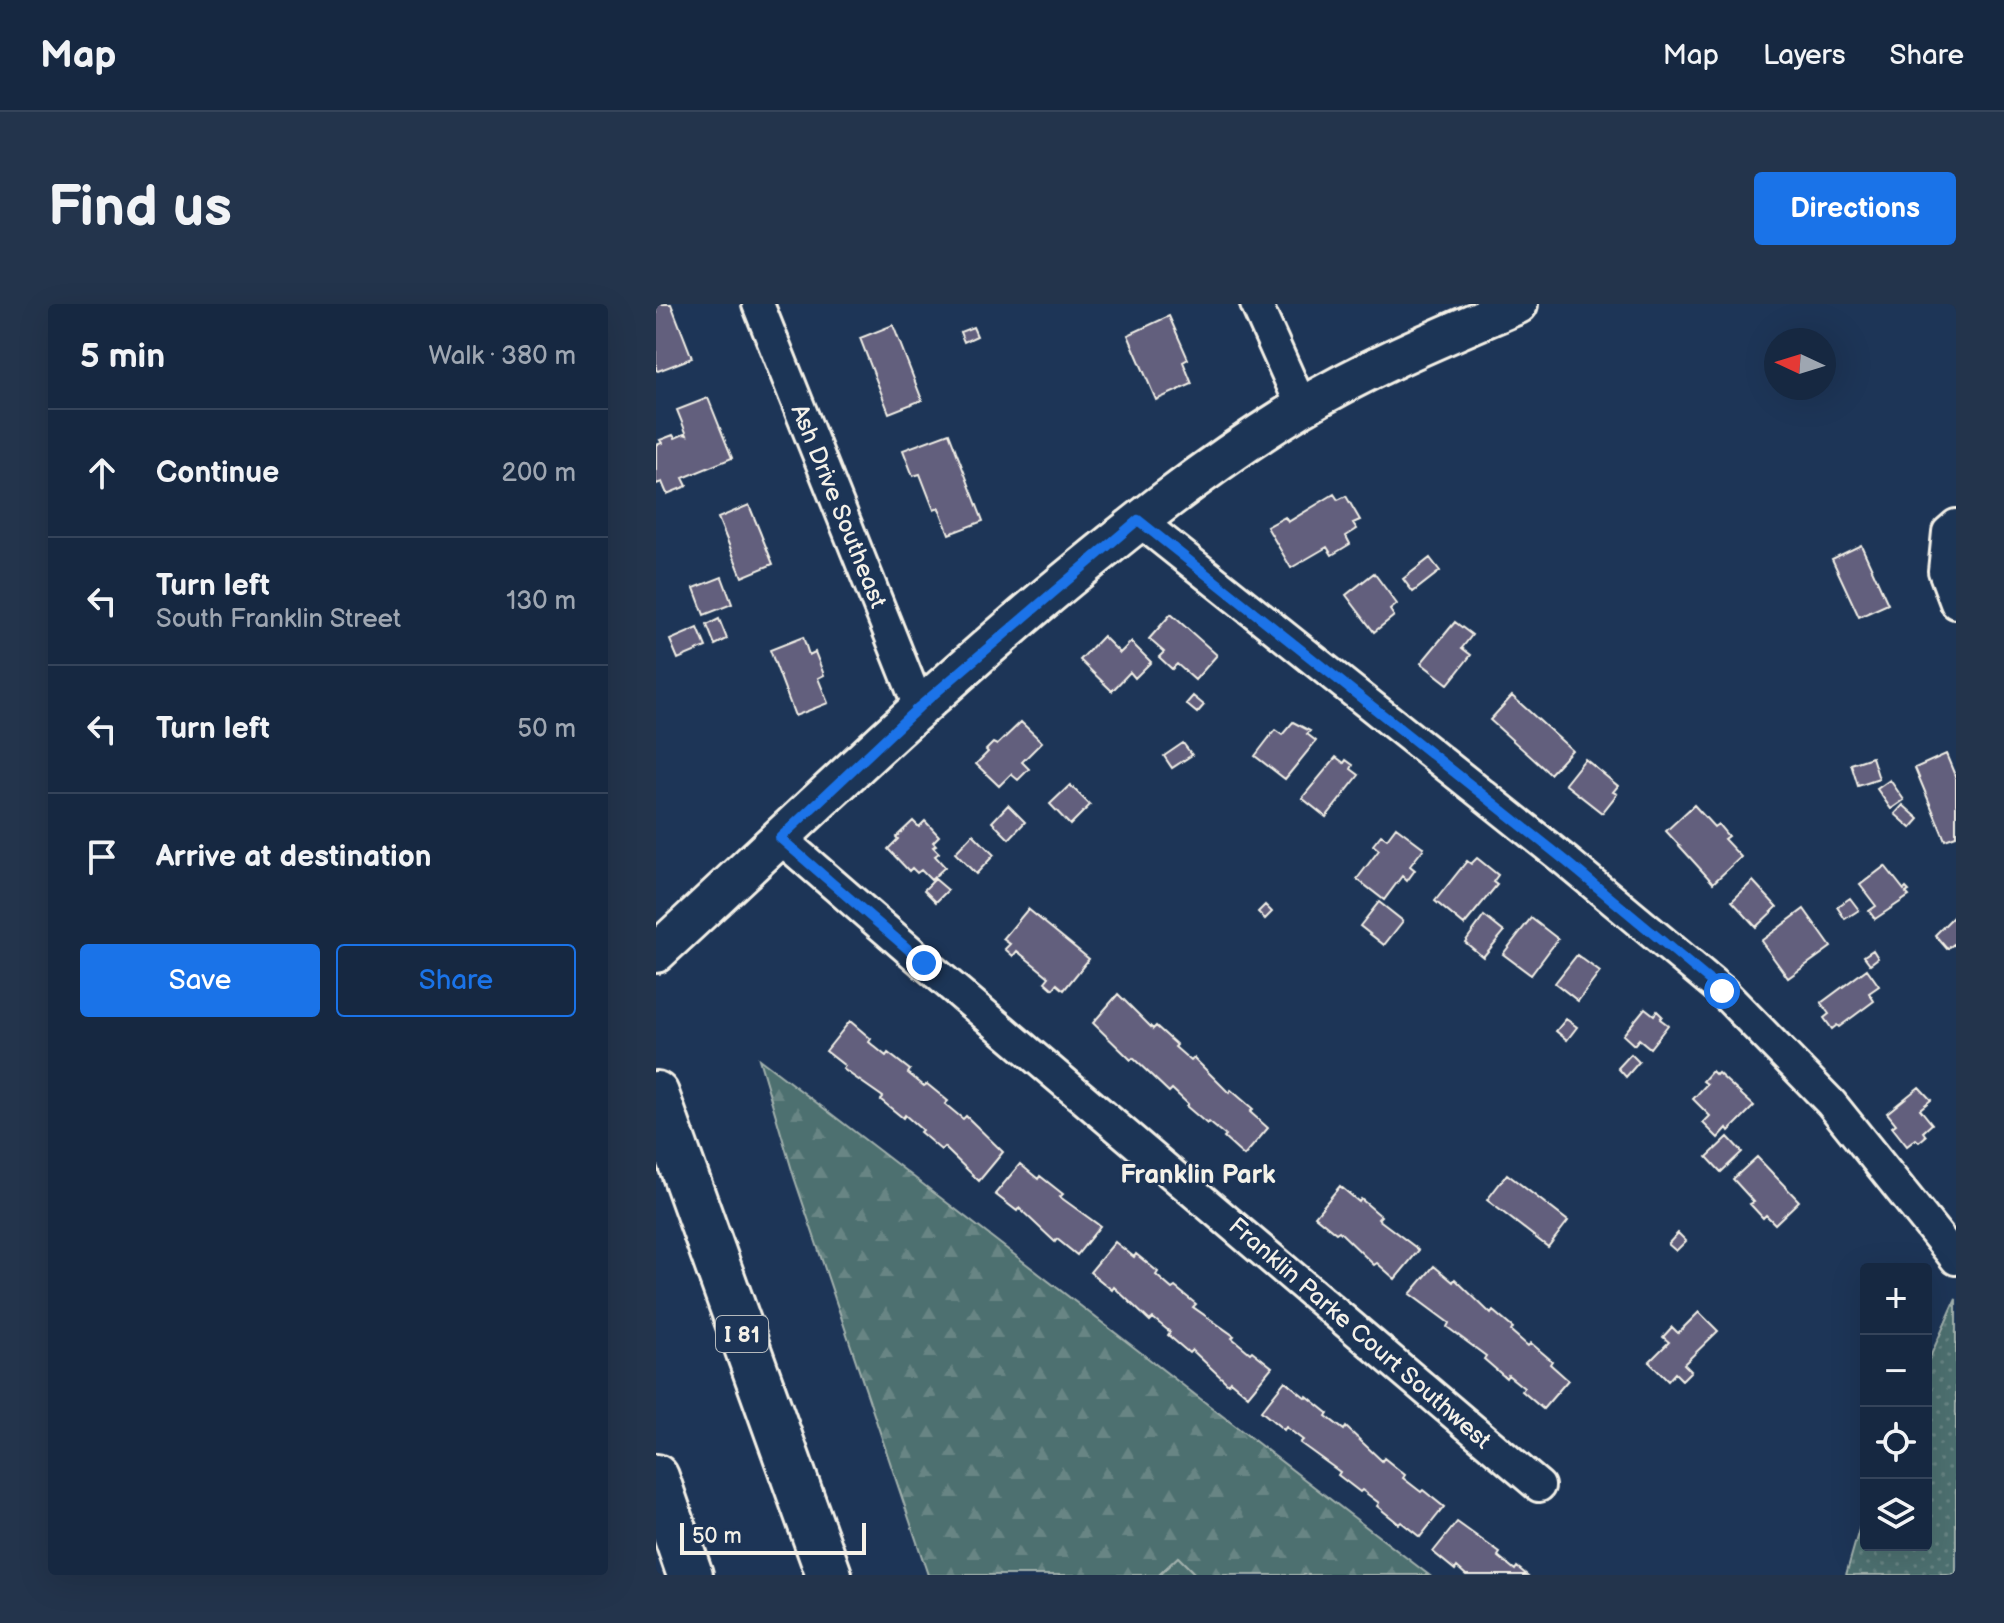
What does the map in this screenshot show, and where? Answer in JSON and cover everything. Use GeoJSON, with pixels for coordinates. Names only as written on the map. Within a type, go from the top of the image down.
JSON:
{"type":"FeatureCollection","features":[{"type":"Feature","properties":{"kind":"highway","name":"I 81"},"geometry":{"type":"LineString","coordinates":[[656,1094],[829,1575]]}},
{"type":"Feature","properties":{"kind":"highway"},"geometry":{"type":"LineString","coordinates":[[656,1477],[690,1575]]}},
{"type":"Feature","properties":{"kind":"main road"},"geometry":{"type":"LineString","coordinates":[[656,953],[919,707],[1138,520],[1302,407],[1419,347],[1518,304]]}},
{"type":"Feature","properties":{"kind":"street","name":"Ash Drive Southeast"},"geometry":{"type":"LineString","coordinates":[[758,304],[919,707]]}},
{"type":"Feature","properties":{"kind":"street"},"geometry":{"type":"LineString","coordinates":[[1256,304],[1302,407]]}},
{"type":"Feature","properties":{"kind":"street"},"geometry":{"type":"LineString","coordinates":[[1138,520],[1566,861],[1722,991],[1831,1103],[1956,1259]]}},
{"type":"Feature","properties":{"kind":"street"},"geometry":{"type":"LineString","coordinates":[[1952,528],[1944,571],[1956,603]]}},
{"type":"Feature","properties":{"kind":"street","name":"Franklin Parke Court Southwest"},"geometry":{"type":"LineString","coordinates":[[780,838],[1539,1486]]}},
{"type":"Feature","properties":{"kind":"green space"},"geometry":{"type":"Polygon","coordinates":[[[759,1059],[1429,1575],[1196,1575],[1178,1557],[1159,1575],[928,1575],[794,1177],[759,1059]]]}},
{"type":"Feature","properties":{"kind":"green space"},"geometry":{"type":"Polygon","coordinates":[[[1956,1299],[1956,1575],[1846,1575],[1860,1526],[1860,1551],[1932,1551],[1932,1353],[1956,1299]]]}},
{"type":"Feature","properties":{"kind":"green space"},"geometry":{"type":"Polygon","coordinates":[[[1178,1557],[1196,1575],[1159,1575],[1178,1557]]]}},
{"type":"Feature","properties":{"kind":"building"},"geometry":{"type":"Polygon","coordinates":[[[656,304],[671,304],[692,358],[658,371],[656,370],[656,304]]]}},
{"type":"Feature","properties":{"kind":"building"},"geometry":{"type":"Polygon","coordinates":[[[1169,316],[1188,359],[1183,362],[1192,384],[1156,400],[1128,335],[1169,316]]]}},
{"type":"Feature","properties":{"kind":"building"},"geometry":{"type":"Polygon","coordinates":[[[893,325],[922,400],[889,413],[860,338],[893,325]]]}},
{"type":"Feature","properties":{"kind":"building"},"geometry":{"type":"Polygon","coordinates":[[[973,327],[977,336],[964,342],[960,332],[973,327]]]}},
{"type":"Feature","properties":{"kind":"building"},"geometry":{"type":"Polygon","coordinates":[[[708,398],[732,458],[683,478],[687,486],[667,494],[662,482],[656,484],[656,445],[673,435],[675,438],[687,435],[677,410],[708,398]]]}},
{"type":"Feature","properties":{"kind":"building"},"geometry":{"type":"Polygon","coordinates":[[[949,433],[983,521],[949,534],[939,508],[934,510],[920,474],[913,476],[903,450],[949,433]]]}},
{"type":"Feature","properties":{"kind":"building"},"geometry":{"type":"Polygon","coordinates":[[[1334,494],[1338,500],[1346,496],[1360,520],[1353,523],[1357,529],[1346,536],[1350,544],[1332,555],[1327,547],[1291,568],[1267,527],[1285,517],[1288,522],[1334,494]]]}},
{"type":"Feature","properties":{"kind":"building"},"geometry":{"type":"Polygon","coordinates":[[[749,505],[773,564],[742,577],[718,518],[749,505]]]}},
{"type":"Feature","properties":{"kind":"building"},"geometry":{"type":"Polygon","coordinates":[[[1861,545],[1888,604],[1859,617],[1832,559],[1861,545]]]}},
{"type":"Feature","properties":{"kind":"building"},"geometry":{"type":"Polygon","coordinates":[[[1430,558],[1440,571],[1413,592],[1403,579],[1430,558]]]}},
{"type":"Feature","properties":{"kind":"building"},"geometry":{"type":"Polygon","coordinates":[[[1374,573],[1397,604],[1390,610],[1394,616],[1374,632],[1346,595],[1374,573]]]}},
{"type":"Feature","properties":{"kind":"building"},"geometry":{"type":"Polygon","coordinates":[[[722,577],[732,604],[704,615],[694,588],[722,577]]]}},
{"type":"Feature","properties":{"kind":"building"},"geometry":{"type":"Polygon","coordinates":[[[1171,614],[1217,655],[1195,680],[1177,664],[1172,669],[1159,657],[1164,652],[1149,639],[1171,614]]]}},
{"type":"Feature","properties":{"kind":"building"},"geometry":{"type":"Polygon","coordinates":[[[719,619],[727,639],[715,645],[707,625],[719,619]]]}},
{"type":"Feature","properties":{"kind":"building"},"geometry":{"type":"Polygon","coordinates":[[[1455,622],[1472,635],[1462,648],[1471,655],[1448,684],[1421,663],[1455,622]]]}},
{"type":"Feature","properties":{"kind":"building"},"geometry":{"type":"Polygon","coordinates":[[[698,628],[706,647],[678,659],[670,640],[698,628]]]}},
{"type":"Feature","properties":{"kind":"building"},"geometry":{"type":"Polygon","coordinates":[[[1103,636],[1120,653],[1131,642],[1151,662],[1135,678],[1130,672],[1112,691],[1080,660],[1103,636]]]}},
{"type":"Feature","properties":{"kind":"building"},"geometry":{"type":"Polygon","coordinates":[[[803,637],[809,655],[815,652],[824,675],[818,678],[828,703],[795,716],[770,650],[803,637]]]}},
{"type":"Feature","properties":{"kind":"building"},"geometry":{"type":"Polygon","coordinates":[[[1193,696],[1204,705],[1197,713],[1186,704],[1193,696]]]}},
{"type":"Feature","properties":{"kind":"building"},"geometry":{"type":"Polygon","coordinates":[[[1512,696],[1572,750],[1550,774],[1490,720],[1512,696]]]}},
{"type":"Feature","properties":{"kind":"building"},"geometry":{"type":"Polygon","coordinates":[[[1021,722],[1042,742],[1022,762],[1029,769],[1018,780],[1011,774],[999,786],[976,764],[993,743],[997,745],[1021,722]]]}},
{"type":"Feature","properties":{"kind":"building"},"geometry":{"type":"Polygon","coordinates":[[[1293,722],[1310,731],[1307,734],[1316,741],[1285,779],[1255,756],[1275,730],[1282,735],[1293,722]]]}},
{"type":"Feature","properties":{"kind":"building"},"geometry":{"type":"Polygon","coordinates":[[[1183,743],[1192,755],[1172,768],[1164,756],[1183,743]]]}},
{"type":"Feature","properties":{"kind":"building"},"geometry":{"type":"Polygon","coordinates":[[[1946,754],[1956,778],[1956,836],[1945,840],[1915,768],[1946,754]]]}},
{"type":"Feature","properties":{"kind":"building"},"geometry":{"type":"Polygon","coordinates":[[[1336,757],[1353,765],[1351,769],[1359,775],[1326,817],[1302,798],[1336,757]]]}},
{"type":"Feature","properties":{"kind":"building"},"geometry":{"type":"Polygon","coordinates":[[[1872,757],[1879,779],[1858,786],[1851,764],[1872,757]]]}},
{"type":"Feature","properties":{"kind":"building"},"geometry":{"type":"Polygon","coordinates":[[[1585,759],[1618,786],[1613,792],[1617,794],[1602,813],[1565,784],[1585,759]]]}},
{"type":"Feature","properties":{"kind":"building"},"geometry":{"type":"Polygon","coordinates":[[[1890,780],[1904,800],[1891,809],[1877,789],[1890,780]]]}},
{"type":"Feature","properties":{"kind":"building"},"geometry":{"type":"Polygon","coordinates":[[[1070,785],[1090,805],[1070,825],[1050,804],[1070,785]]]}},
{"type":"Feature","properties":{"kind":"building"},"geometry":{"type":"Polygon","coordinates":[[[1008,805],[1025,822],[1009,839],[992,822],[1008,805]]]}},
{"type":"Feature","properties":{"kind":"building"},"geometry":{"type":"Polygon","coordinates":[[[1694,805],[1714,827],[1718,824],[1728,836],[1724,839],[1741,857],[1713,883],[1666,831],[1694,805]]]}},
{"type":"Feature","properties":{"kind":"building"},"geometry":{"type":"Polygon","coordinates":[[[1903,805],[1919,819],[1911,828],[1895,814],[1903,805]]]}},
{"type":"Feature","properties":{"kind":"building"},"geometry":{"type":"Polygon","coordinates":[[[913,821],[919,827],[925,821],[939,836],[933,847],[939,853],[935,856],[945,867],[931,880],[921,870],[917,873],[912,868],[909,871],[888,849],[913,821]]]}},
{"type":"Feature","properties":{"kind":"building"},"geometry":{"type":"Polygon","coordinates":[[[1396,827],[1424,848],[1410,866],[1415,870],[1407,881],[1402,876],[1384,900],[1357,879],[1379,850],[1373,845],[1381,835],[1387,839],[1396,827]]]}},
{"type":"Feature","properties":{"kind":"building"},"geometry":{"type":"Polygon","coordinates":[[[973,834],[994,855],[976,874],[955,853],[973,834]]]}},
{"type":"Feature","properties":{"kind":"building"},"geometry":{"type":"Polygon","coordinates":[[[1477,858],[1498,875],[1493,882],[1497,885],[1464,925],[1435,901],[1467,861],[1471,864],[1477,858]]]}},
{"type":"Feature","properties":{"kind":"building"},"geometry":{"type":"Polygon","coordinates":[[[1885,866],[1904,890],[1909,891],[1906,893],[1909,896],[1875,919],[1869,911],[1876,906],[1860,885],[1885,866]]]}},
{"type":"Feature","properties":{"kind":"building"},"geometry":{"type":"Polygon","coordinates":[[[935,879],[948,890],[936,902],[924,890],[935,879]]]}},
{"type":"Feature","properties":{"kind":"building"},"geometry":{"type":"Polygon","coordinates":[[[1753,881],[1777,907],[1756,927],[1732,901],[1753,881]]]}},
{"type":"Feature","properties":{"kind":"building"},"geometry":{"type":"Polygon","coordinates":[[[1850,898],[1859,910],[1845,919],[1837,907],[1850,898]]]}},
{"type":"Feature","properties":{"kind":"building"},"geometry":{"type":"Polygon","coordinates":[[[1379,902],[1403,921],[1384,945],[1360,926],[1379,902]]]}},
{"type":"Feature","properties":{"kind":"building"},"geometry":{"type":"Polygon","coordinates":[[[1265,905],[1272,912],[1265,919],[1258,912],[1265,905]]]}},
{"type":"Feature","properties":{"kind":"building"},"geometry":{"type":"Polygon","coordinates":[[[1028,909],[1089,959],[1064,990],[1057,984],[1053,989],[1045,982],[1049,977],[1017,951],[1013,956],[1005,949],[1010,944],[1003,939],[1028,909]]]}},
{"type":"Feature","properties":{"kind":"building"},"geometry":{"type":"Polygon","coordinates":[[[1804,909],[1831,947],[1788,978],[1761,941],[1804,909]]]}},
{"type":"Feature","properties":{"kind":"building"},"geometry":{"type":"Polygon","coordinates":[[[1956,914],[1956,947],[1954,944],[1947,949],[1935,935],[1956,914]]]}},
{"type":"Feature","properties":{"kind":"building"},"geometry":{"type":"Polygon","coordinates":[[[1484,916],[1504,932],[1483,957],[1465,942],[1484,916]]]}},
{"type":"Feature","properties":{"kind":"building"},"geometry":{"type":"Polygon","coordinates":[[[1531,918],[1558,939],[1531,975],[1503,954],[1531,918]]]}},
{"type":"Feature","properties":{"kind":"building"},"geometry":{"type":"Polygon","coordinates":[[[1873,950],[1878,958],[1870,964],[1864,956],[1873,950]]]}},
{"type":"Feature","properties":{"kind":"building"},"geometry":{"type":"Polygon","coordinates":[[[1577,955],[1600,972],[1578,1001],[1555,983],[1577,955]]]}},
{"type":"Feature","properties":{"kind":"building"},"geometry":{"type":"Polygon","coordinates":[[[1867,969],[1879,986],[1869,993],[1874,1001],[1832,1029],[1824,1018],[1829,1014],[1821,1003],[1867,969]]]}},
{"type":"Feature","properties":{"kind":"building"},"geometry":{"type":"Polygon","coordinates":[[[1118,994],[1153,1029],[1156,1026],[1191,1061],[1194,1058],[1229,1093],[1231,1090],[1253,1109],[1250,1112],[1268,1128],[1244,1156],[1224,1138],[1226,1136],[1186,1106],[1188,1104],[1172,1089],[1169,1092],[1133,1058],[1131,1060],[1093,1023],[1118,994]]]}},
{"type":"Feature","properties":{"kind":"building"},"geometry":{"type":"Polygon","coordinates":[[[1645,1008],[1654,1015],[1657,1011],[1662,1016],[1660,1019],[1668,1025],[1650,1048],[1639,1039],[1634,1045],[1623,1035],[1645,1008]]]}},
{"type":"Feature","properties":{"kind":"building"},"geometry":{"type":"Polygon","coordinates":[[[1566,1019],[1577,1027],[1567,1040],[1556,1031],[1566,1019]]]}},
{"type":"Feature","properties":{"kind":"building"},"geometry":{"type":"Polygon","coordinates":[[[850,1021],[871,1039],[869,1042],[886,1056],[888,1053],[924,1086],[927,1084],[948,1101],[945,1104],[963,1119],[966,1116],[1003,1152],[979,1181],[944,1147],[941,1150],[905,1115],[903,1118],[881,1100],[883,1097],[843,1069],[845,1066],[826,1051],[850,1021]]]}},
{"type":"Feature","properties":{"kind":"building"},"geometry":{"type":"Polygon","coordinates":[[[1631,1054],[1639,1062],[1626,1077],[1618,1068],[1631,1054]]]}},
{"type":"Feature","properties":{"kind":"building"},"geometry":{"type":"Polygon","coordinates":[[[1712,1071],[1754,1106],[1718,1138],[1703,1123],[1710,1116],[1693,1099],[1707,1084],[1703,1081],[1712,1071]]]}},
{"type":"Feature","properties":{"kind":"building"},"geometry":{"type":"Polygon","coordinates":[[[1919,1087],[1931,1100],[1920,1109],[1932,1124],[1923,1132],[1926,1136],[1907,1146],[1892,1127],[1896,1124],[1887,1113],[1919,1087]]]}},
{"type":"Feature","properties":{"kind":"building"},"geometry":{"type":"Polygon","coordinates":[[[1728,1137],[1742,1152],[1721,1172],[1707,1157],[1728,1137]]]}},
{"type":"Feature","properties":{"kind":"building"},"geometry":{"type":"Polygon","coordinates":[[[1757,1157],[1799,1201],[1775,1224],[1766,1215],[1763,1218],[1750,1204],[1754,1202],[1733,1179],[1757,1157]]]}},
{"type":"Feature","properties":{"kind":"building"},"geometry":{"type":"Polygon","coordinates":[[[1020,1164],[1038,1179],[1040,1176],[1063,1194],[1060,1197],[1100,1226],[1077,1255],[1057,1239],[1055,1242],[1019,1208],[1017,1211],[995,1194],[1020,1164]]]}},
{"type":"Feature","properties":{"kind":"building"},"geometry":{"type":"Polygon","coordinates":[[[1507,1174],[1568,1221],[1548,1247],[1487,1200],[1507,1174]]]}},
{"type":"Feature","properties":{"kind":"building"},"geometry":{"type":"Polygon","coordinates":[[[1340,1186],[1359,1202],[1361,1199],[1381,1216],[1378,1219],[1419,1250],[1395,1279],[1377,1263],[1374,1265],[1339,1231],[1336,1233],[1315,1216],[1340,1186]]]}},
{"type":"Feature","properties":{"kind":"building"},"geometry":{"type":"Polygon","coordinates":[[[1678,1233],[1686,1241],[1676,1251],[1668,1244],[1678,1233]]]}},
{"type":"Feature","properties":{"kind":"building"},"geometry":{"type":"Polygon","coordinates":[[[1115,1242],[1134,1257],[1136,1254],[1158,1272],[1156,1275],[1172,1289],[1175,1287],[1196,1304],[1193,1307],[1272,1367],[1248,1396],[1230,1381],[1228,1384],[1192,1350],[1189,1353],[1168,1335],[1170,1332],[1153,1318],[1150,1321],[1114,1287],[1112,1290],[1090,1272],[1115,1242]]]}},
{"type":"Feature","properties":{"kind":"building"},"geometry":{"type":"Polygon","coordinates":[[[1434,1266],[1453,1282],[1455,1279],[1491,1314],[1493,1311],[1513,1328],[1511,1331],[1528,1346],[1531,1343],[1568,1380],[1543,1409],[1522,1391],[1524,1388],[1508,1375],[1506,1378],[1484,1359],[1486,1356],[1447,1327],[1449,1323],[1410,1294],[1434,1266]]]}},
{"type":"Feature","properties":{"kind":"building"},"geometry":{"type":"Polygon","coordinates":[[[1699,1312],[1718,1331],[1684,1364],[1691,1371],[1682,1380],[1675,1373],[1668,1381],[1649,1362],[1669,1342],[1663,1337],[1672,1327],[1678,1333],[1699,1312]]]}},
{"type":"Feature","properties":{"kind":"building"},"geometry":{"type":"Polygon","coordinates":[[[1285,1381],[1328,1413],[1326,1416],[1344,1430],[1346,1427],[1382,1461],[1384,1458],[1405,1475],[1403,1478],[1444,1507],[1420,1537],[1401,1522],[1399,1524],[1362,1490],[1360,1492],[1338,1475],[1340,1472],[1300,1443],[1303,1440],[1286,1427],[1284,1430],[1261,1411],[1285,1381]]]}},
{"type":"Feature","properties":{"kind":"building"},"geometry":{"type":"Polygon","coordinates":[[[1457,1522],[1500,1553],[1498,1556],[1515,1570],[1517,1567],[1527,1575],[1466,1575],[1457,1567],[1455,1570],[1433,1552],[1457,1522]]]}},
{"type":"Feature","properties":{"kind":"district","name":"Franklin Park"},"geometry":{"type":"Point","coordinates":[1198,1174]}},
{"type":"Feature","properties":{"kind":"route"},"geometry":{"type":"LineString","coordinates":[[924,963],[780,838],[919,707],[1138,520],[1566,861],[1722,991]]}}]}
